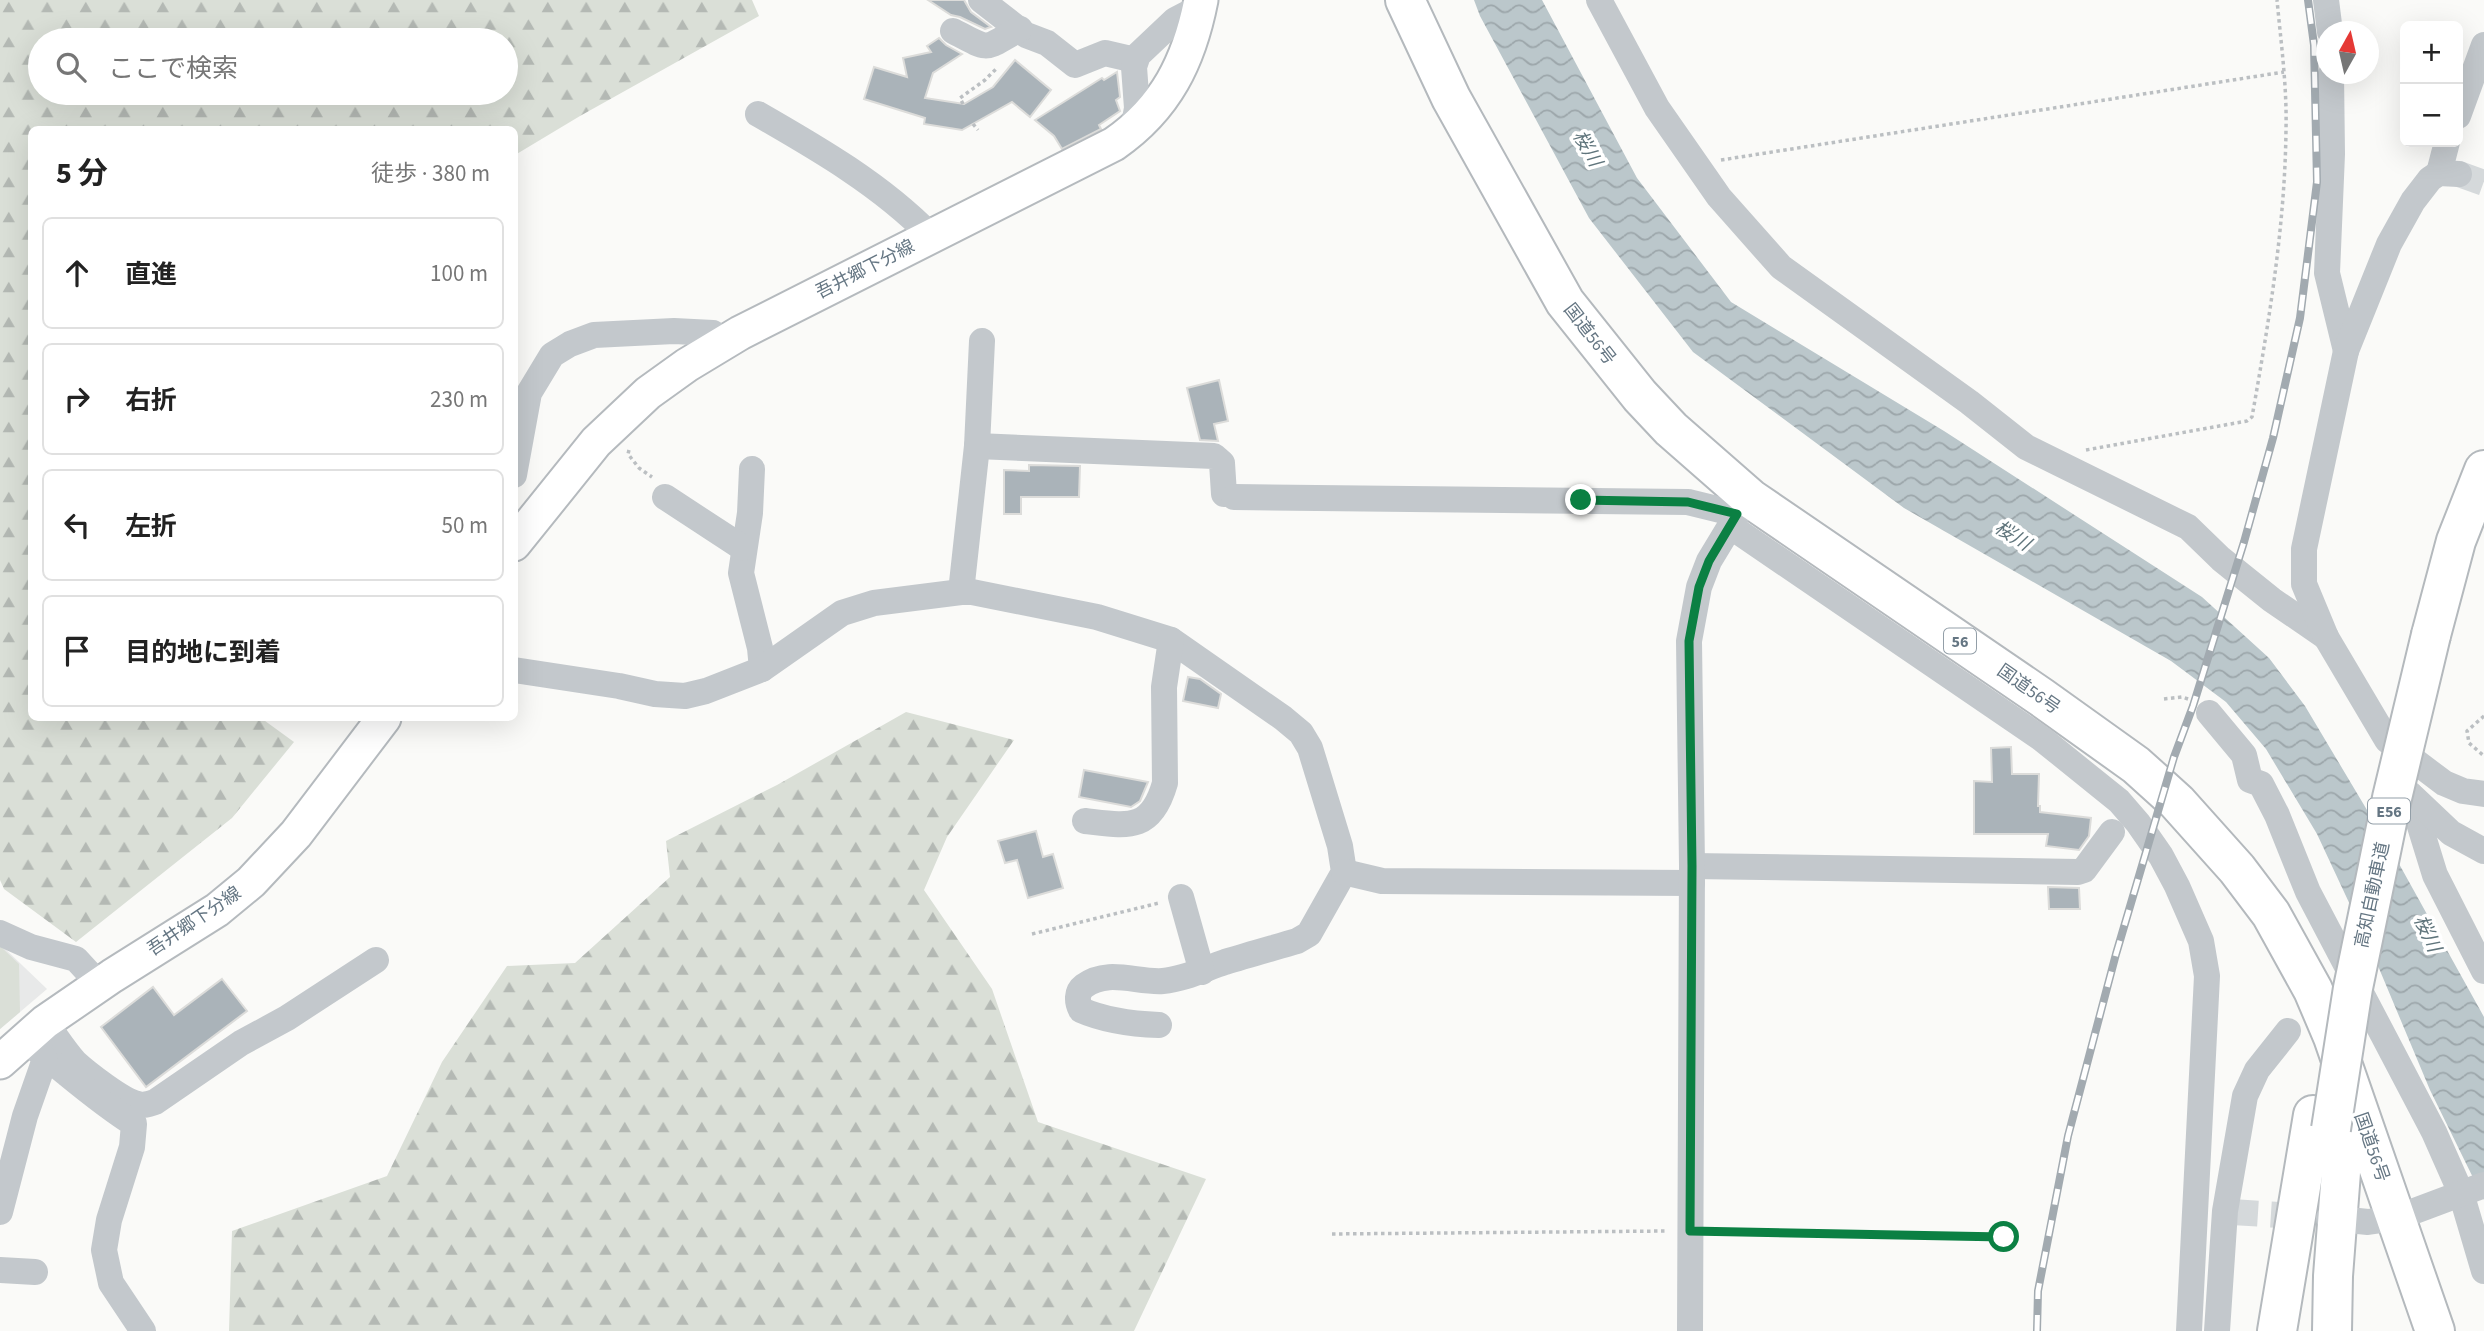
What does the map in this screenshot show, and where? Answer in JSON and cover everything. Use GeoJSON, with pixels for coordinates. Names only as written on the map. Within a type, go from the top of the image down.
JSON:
{"type":"FeatureCollection","features":[{"type":"Feature","properties":{"kind":"highway","name":"国道56号"},"geometry":{"type":"LineString","coordinates":[[1405,0],[1451,97],[1565,302],[1617,369],[1740,513],[2031,689],[2136,765],[2210,837],[2271,914],[2313,990],[2333,1037],[2435,1331]]}},
{"type":"Feature","properties":{"kind":"highway","name":"高知自動車道"},"geometry":{"type":"LineString","coordinates":[[2330,1121],[2353,988],[2392,798],[2456,541],[2484,470]]}},
{"type":"Feature","properties":{"kind":"highway"},"geometry":{"type":"LineString","coordinates":[[2330,1121],[2332,1331]]}},
{"type":"Feature","properties":{"kind":"highway"},"geometry":{"type":"LineString","coordinates":[[2277,1331],[2330,1121]]}},
{"type":"Feature","properties":{"kind":"highway"},"geometry":{"type":"LineString","coordinates":[[2310,1331],[2330,1121]]}},
{"type":"Feature","properties":{"kind":"main road","name":"吾井郷下分線"},"geometry":{"type":"LineString","coordinates":[[518,529],[587,452],[631,408],[663,381],[722,343],[1107,147],[1133,130],[1162,99],[1180,70],[1196,26],[1201,3]]}},
{"type":"Feature","properties":{"kind":"main road","name":"吾井郷下分線"},"geometry":{"type":"LineString","coordinates":[[0,1062],[38,1040],[99,984],[217,910],[250,882],[296,834],[382,721]]}},
{"type":"Feature","properties":{"kind":"street"},"geometry":{"type":"LineString","coordinates":[[981,0],[1023,32],[1047,43],[1075,65],[1105,53],[1135,60]]}},
{"type":"Feature","properties":{"kind":"street"},"geometry":{"type":"LineString","coordinates":[[1599,0],[1657,108],[1719,197],[1781,267],[1969,402],[2026,447],[2188,527],[2221,559],[2272,600],[2326,637]]}},
{"type":"Feature","properties":{"kind":"street"},"geometry":{"type":"LineString","coordinates":[[2326,0],[2329,21]]}},
{"type":"Feature","properties":{"kind":"street"},"geometry":{"type":"LineString","coordinates":[[1133,130],[1137,108],[1133,76],[1135,60],[1162,30],[1201,3]]}},
{"type":"Feature","properties":{"kind":"street"},"geometry":{"type":"LineString","coordinates":[[953,31],[986,47],[1023,32]]}},
{"type":"Feature","properties":{"kind":"street"},"geometry":{"type":"LineString","coordinates":[[2463,102],[2484,44]]}},
{"type":"Feature","properties":{"kind":"street"},"geometry":{"type":"LineString","coordinates":[[2331,84],[2332,154],[2327,274],[2346,351]]}},
{"type":"Feature","properties":{"kind":"street"},"geometry":{"type":"LineString","coordinates":[[758,114],[819,149],[886,195],[930,235]]}},
{"type":"Feature","properties":{"kind":"street"},"geometry":{"type":"LineString","coordinates":[[2448,147],[2449,174],[2430,179],[2413,201],[2389,244],[2346,351],[2304,549],[2304,584],[2326,637],[2387,740],[2444,783],[2484,794]]}},
{"type":"Feature","properties":{"kind":"street"},"geometry":{"type":"LineString","coordinates":[[518,434],[522,393],[552,355],[570,344],[594,335],[674,331],[713,333],[722,343]]}},
{"type":"Feature","properties":{"kind":"street"},"geometry":{"type":"LineString","coordinates":[[961,592],[977,446],[982,341]]}},
{"type":"Feature","properties":{"kind":"street"},"geometry":{"type":"LineString","coordinates":[[977,446],[1214,456],[1222,463],[1229,495],[1688,502],[1740,513],[2042,739],[2119,801],[2161,856],[2189,909],[2201,941],[2207,976],[2189,1331]]}},
{"type":"Feature","properties":{"kind":"street"},"geometry":{"type":"LineString","coordinates":[[752,469],[750,513],[741,573],[760,648],[762,669]]}},
{"type":"Feature","properties":{"kind":"street"},"geometry":{"type":"LineString","coordinates":[[665,498],[743,548]]}},
{"type":"Feature","properties":{"kind":"street"},"geometry":{"type":"LineString","coordinates":[[1690,1331],[1692,875],[1689,641],[1699,587],[1709,561],[1740,513]]}},
{"type":"Feature","properties":{"kind":"street"},"geometry":{"type":"LineString","coordinates":[[518,671],[655,694],[685,696],[706,691],[762,669],[842,613],[874,603],[961,592],[1097,617],[1171,640],[1247,691],[1301,733],[1310,748],[1340,846],[1344,872],[1309,934],[1297,941],[1222,963],[1202,972],[1161,981],[1120,977],[1099,979],[1079,992],[1077,1003],[1081,1010],[1091,1015],[1132,1024],[1159,1025]]}},
{"type":"Feature","properties":{"kind":"street"},"geometry":{"type":"LineString","coordinates":[[1085,821],[1113,825],[1133,824],[1151,815],[1161,797],[1165,783],[1164,687],[1171,640]]}},
{"type":"Feature","properties":{"kind":"street"},"geometry":{"type":"LineString","coordinates":[[2209,713],[2244,755],[2250,780],[2261,784],[2277,815],[2308,892],[2434,1132],[2470,1189],[2484,1271]]}},
{"type":"Feature","properties":{"kind":"street"},"geometry":{"type":"LineString","coordinates":[[2379,727],[2410,794],[2435,875],[2484,971]]}},
{"type":"Feature","properties":{"kind":"street"},"geometry":{"type":"LineString","coordinates":[[2410,794],[2451,833],[2484,851]]}},
{"type":"Feature","properties":{"kind":"street"},"geometry":{"type":"LineString","coordinates":[[1344,872],[1382,881],[1692,875],[2078,873],[2084,870],[2112,832]]}},
{"type":"Feature","properties":{"kind":"street"},"geometry":{"type":"LineString","coordinates":[[1181,897],[1202,972]]}},
{"type":"Feature","properties":{"kind":"street"},"geometry":{"type":"LineString","coordinates":[[0,933],[31,947],[76,959],[99,984]]}},
{"type":"Feature","properties":{"kind":"street"},"geometry":{"type":"LineString","coordinates":[[38,1040],[73,1060],[123,1098],[146,1105],[155,1102],[241,1043],[287,1018],[376,960]]}},
{"type":"Feature","properties":{"kind":"street"},"geometry":{"type":"LineString","coordinates":[[2217,1331],[2229,1212],[2245,1096],[2257,1070],[2288,1031]]}},
{"type":"Feature","properties":{"kind":"street"},"geometry":{"type":"LineString","coordinates":[[0,1212],[25,1116],[38,1040]]}},
{"type":"Feature","properties":{"kind":"street"},"geometry":{"type":"LineString","coordinates":[[38,1040],[64,1071],[107,1107],[134,1124],[132,1147],[109,1220],[104,1250],[111,1283],[143,1331]]}},
{"type":"Feature","properties":{"kind":"street"},"geometry":{"type":"LineString","coordinates":[[2333,1219],[2368,1222],[2396,1218],[2470,1189]]}},
{"type":"Feature","properties":{"kind":"street"},"geometry":{"type":"LineString","coordinates":[[2195,1210],[2229,1212]]}},
{"type":"Feature","properties":{"kind":"street"},"geometry":{"type":"LineString","coordinates":[[0,1270],[35,1272]]}},
{"type":"Feature","properties":{"kind":"path"},"geometry":{"type":"LineString","coordinates":[[2084,450],[2247,421],[2252,416],[2274,297],[2284,183],[2285,72],[2277,0]]}},
{"type":"Feature","properties":{"kind":"path"},"geometry":{"type":"LineString","coordinates":[[963,104],[960,98],[985,80],[1023,32]]}},
{"type":"Feature","properties":{"kind":"path"},"geometry":{"type":"LineString","coordinates":[[1716,160],[2285,72]]}},
{"type":"Feature","properties":{"kind":"path"},"geometry":{"type":"LineString","coordinates":[[973,124],[978,130]]}},
{"type":"Feature","properties":{"kind":"path"},"geometry":{"type":"LineString","coordinates":[[630,446],[628,454],[639,468],[659,484],[665,498]]}},
{"type":"Feature","properties":{"kind":"path"},"geometry":{"type":"LineString","coordinates":[[2484,716],[2467,731],[2469,743],[2484,755]]}},
{"type":"Feature","properties":{"kind":"path"},"geometry":{"type":"LineString","coordinates":[[1032,934],[1181,897]]}},
{"type":"Feature","properties":{"kind":"path"},"geometry":{"type":"LineString","coordinates":[[1332,1234],[1690,1231],[2004,1237]]}},
{"type":"Feature","properties":{"kind":"shaded area"},"geometry":{"type":"Polygon","coordinates":[[[0,944],[47,989],[0,1029],[0,944]]]}},
{"type":"Feature","properties":{"kind":"green space"},"geometry":{"type":"Polygon","coordinates":[[[0,0],[752,0],[759,16],[518,153],[518,126],[28,126],[28,721],[265,721],[294,742],[232,818],[76,942],[4,889],[0,880],[0,0]]]}},
{"type":"Feature","properties":{"kind":"green space"},"geometry":{"type":"Polygon","coordinates":[[[906,712],[1014,740],[947,837],[924,890],[992,989],[1038,1122],[1206,1179],[1134,1331],[229,1331],[232,1231],[387,1176],[442,1062],[507,966],[575,963],[670,877],[666,841],[777,785],[906,712]]]}},
{"type":"Feature","properties":{"kind":"green space"},"geometry":{"type":"Polygon","coordinates":[[[0,946],[19,964],[20,1012],[0,1029],[0,946]]]}},
{"type":"Feature","properties":{"kind":"water","name":"桜川"},"geometry":{"type":"Polygon","coordinates":[[[1474,0],[1542,0],[1637,178],[1731,302],[1944,431],[2202,597],[2269,658],[2305,706],[2398,862],[2484,1017],[2484,1200],[2430,1090],[2373,954],[2317,834],[2266,749],[2226,702],[2171,661],[1904,508],[1693,352],[1589,218],[1480,16],[1474,0]]]}},
{"type":"Feature","properties":{"kind":"building"},"geometry":{"type":"Polygon","coordinates":[[[928,0],[964,0],[971,12],[991,27],[985,29],[951,15],[928,0]]]}},
{"type":"Feature","properties":{"kind":"building"},"geometry":{"type":"Polygon","coordinates":[[[939,38],[962,54],[933,73],[925,98],[964,104],[993,87],[1015,60],[1051,90],[1030,117],[1012,102],[962,130],[924,124],[925,118],[864,99],[874,67],[907,77],[903,58],[931,52],[927,46],[939,38]]]}},
{"type":"Feature","properties":{"kind":"building"},"geometry":{"type":"Polygon","coordinates":[[[1117,72],[1120,97],[1116,100],[1120,111],[1099,125],[1101,129],[1062,149],[1054,136],[1035,120],[1102,78],[1104,80],[1117,72]]]}},
{"type":"Feature","properties":{"kind":"building"},"geometry":{"type":"Polygon","coordinates":[[[1219,380],[1228,421],[1214,424],[1218,441],[1200,440],[1187,388],[1219,380]]]}},
{"type":"Feature","properties":{"kind":"building"},"geometry":{"type":"Polygon","coordinates":[[[1029,465],[1080,466],[1079,497],[1021,497],[1021,514],[1004,514],[1004,470],[1029,471],[1029,465]]]}},
{"type":"Feature","properties":{"kind":"building"},"geometry":{"type":"Polygon","coordinates":[[[1188,677],[1200,679],[1221,694],[1218,708],[1183,701],[1188,677]]]}},
{"type":"Feature","properties":{"kind":"building"},"geometry":{"type":"Polygon","coordinates":[[[2011,747],[2012,774],[2039,774],[2040,812],[2091,818],[2089,836],[2079,850],[2046,846],[2048,834],[1974,834],[1974,781],[1992,782],[1991,748],[2011,747]]]}},
{"type":"Feature","properties":{"kind":"building"},"geometry":{"type":"Polygon","coordinates":[[[1084,770],[1148,782],[1140,801],[1131,807],[1079,797],[1084,770]]]}},
{"type":"Feature","properties":{"kind":"building"},"geometry":{"type":"Polygon","coordinates":[[[1036,831],[1043,857],[1053,854],[1063,888],[1028,898],[1017,860],[1005,863],[998,841],[1036,831]]]}},
{"type":"Feature","properties":{"kind":"building"},"geometry":{"type":"Polygon","coordinates":[[[2048,887],[2079,888],[2080,909],[2049,909],[2048,887]]]}},
{"type":"Feature","properties":{"kind":"building"},"geometry":{"type":"Polygon","coordinates":[[[222,979],[247,1011],[146,1087],[101,1027],[153,987],[174,1015],[222,979]]]}},
{"type":"Feature","properties":{"kind":"tunnel"},"geometry":{"type":"LineString","coordinates":[[2459,174],[2484,183]]}},
{"type":"Feature","properties":{"kind":"tunnel"},"geometry":{"type":"LineString","coordinates":[[2232,1212],[2311,1217]]}},
{"type":"Feature","properties":{"kind":"railway"},"geometry":{"type":"LineString","coordinates":[[2037,1331],[2038,1291],[2068,1136],[2116,954],[2174,757],[2193,706],[2244,542],[2273,438],[2300,318],[2317,182],[2314,45],[2308,0]]}},
{"type":"Feature","properties":{"kind":"route"},"geometry":{"type":"LineString","coordinates":[[1581,500],[1688,502],[1737,514],[1709,561],[1699,587],[1689,641],[1692,866],[1690,1231],[2004,1237]]}}]}
